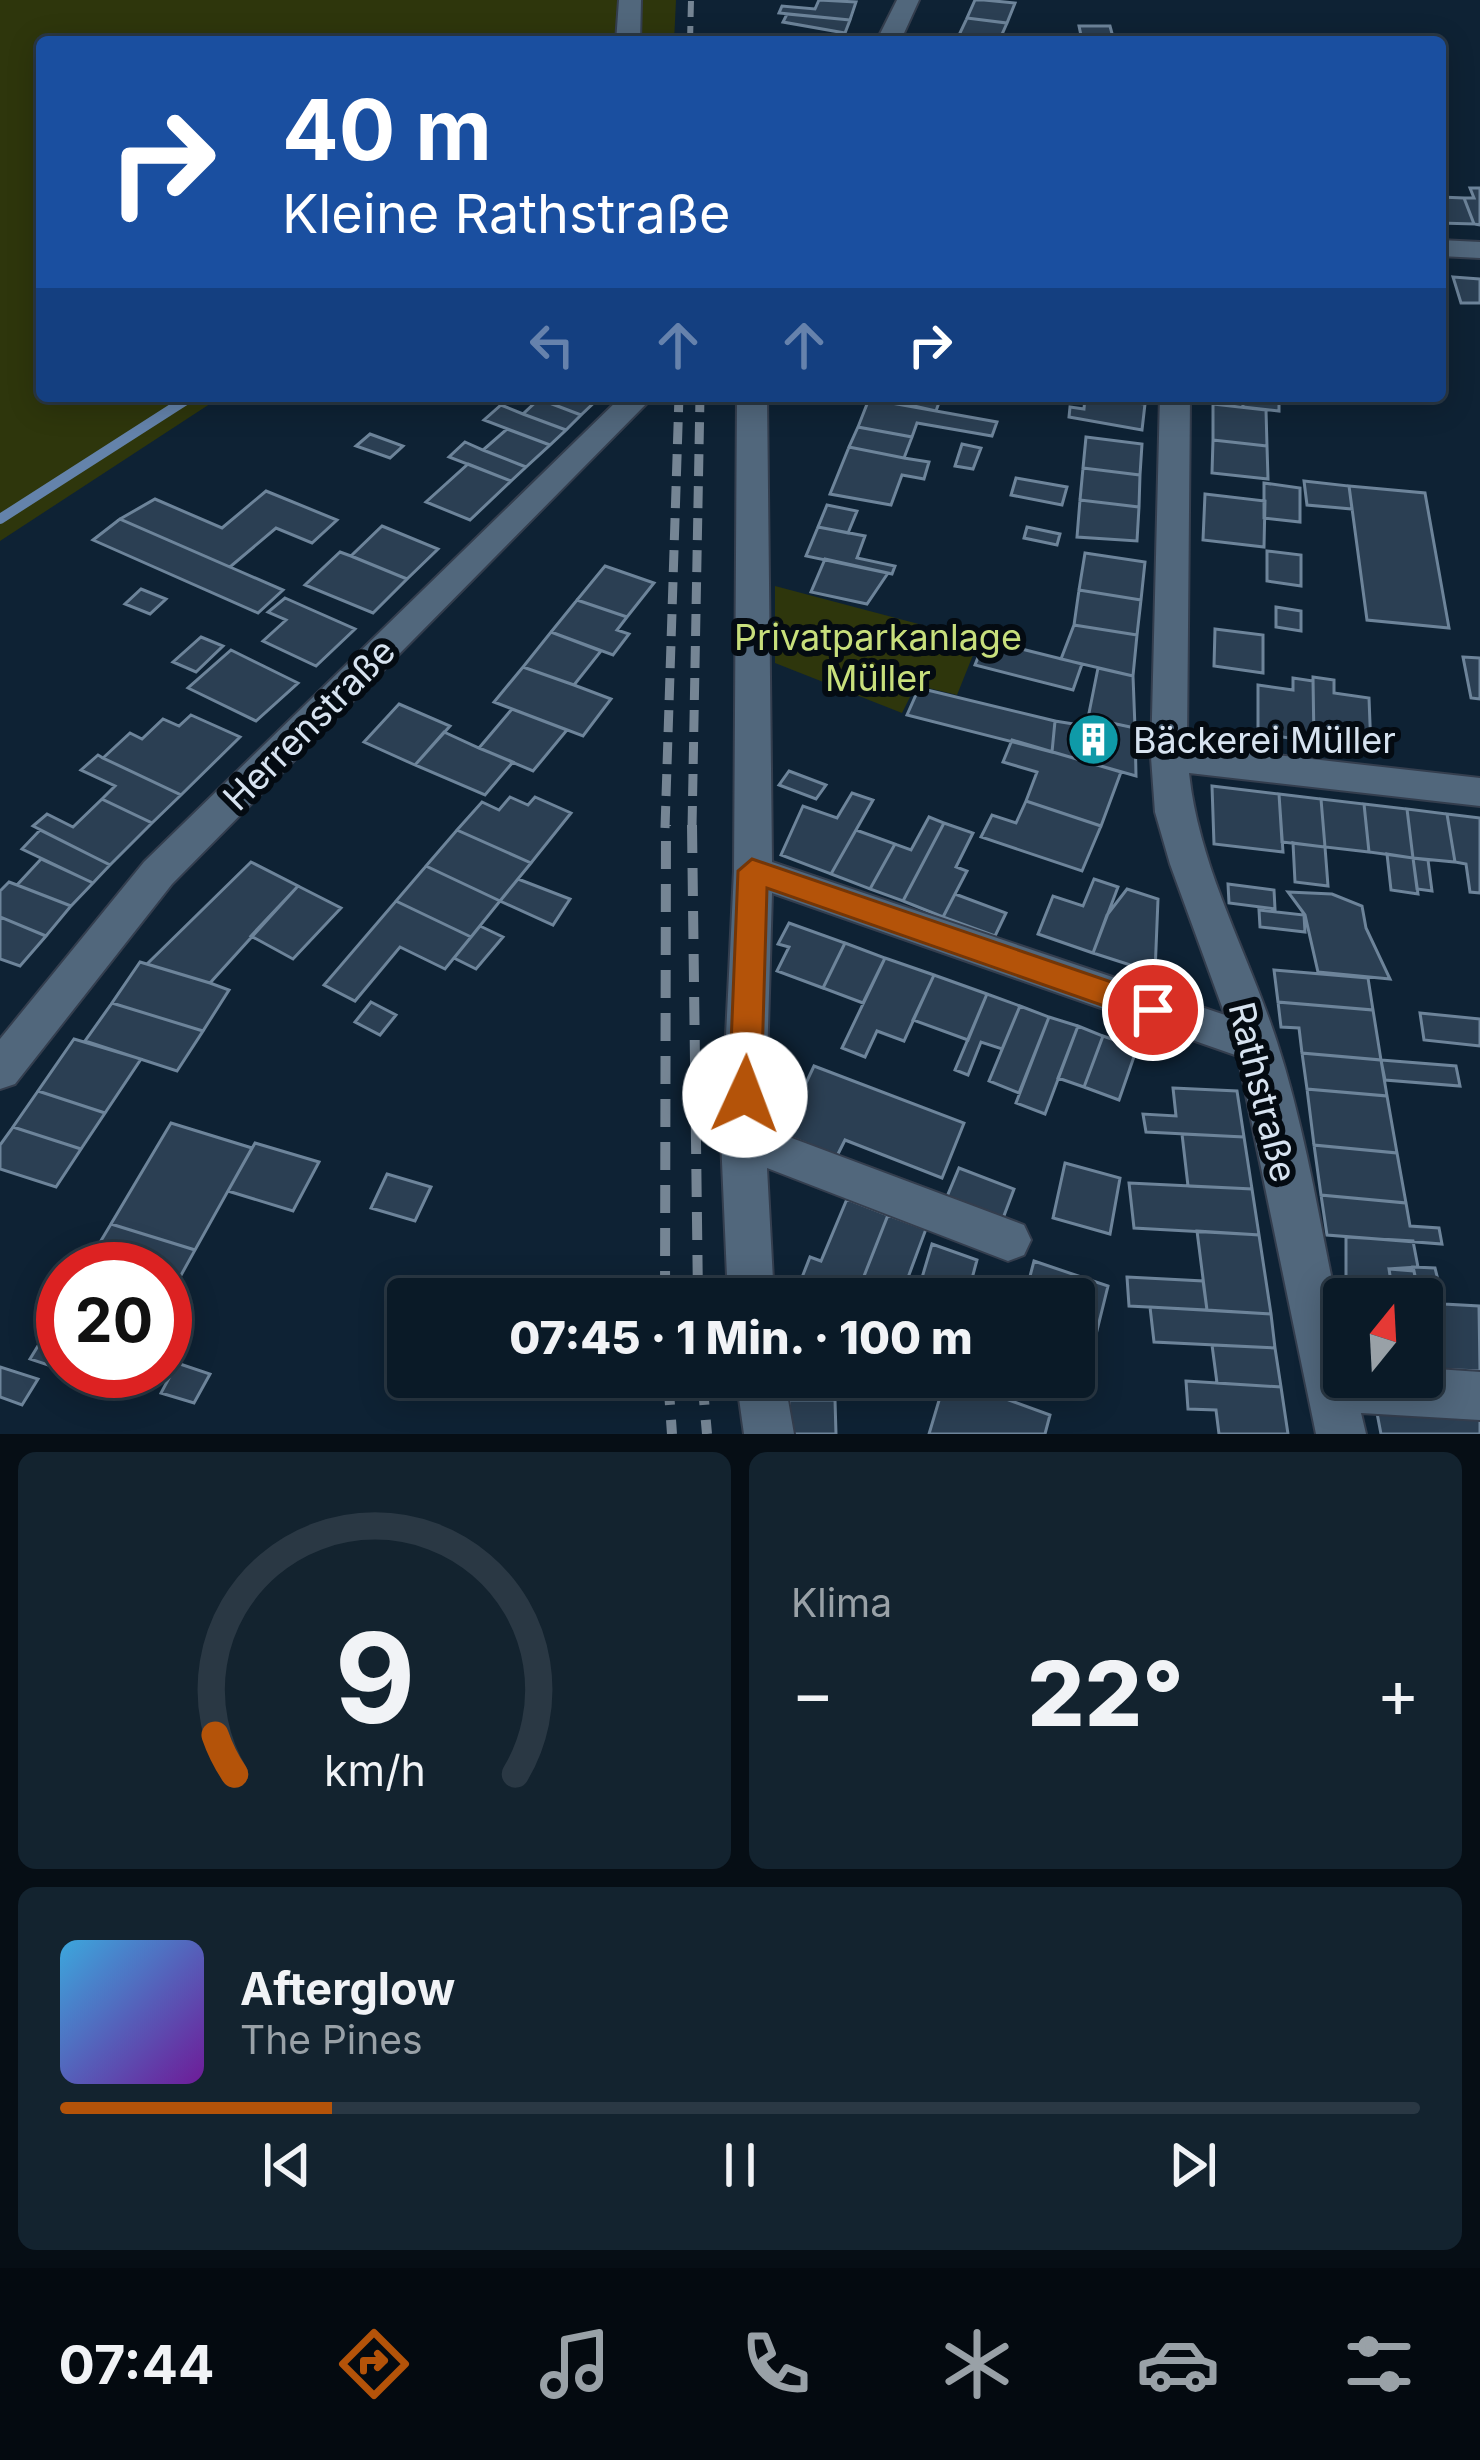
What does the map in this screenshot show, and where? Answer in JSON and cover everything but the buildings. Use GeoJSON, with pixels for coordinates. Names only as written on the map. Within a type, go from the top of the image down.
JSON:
{"type":"FeatureCollection","features":[{"type":"Feature","properties":{"kind":"street"},"geometry":{"type":"LineString","coordinates":[[628,36],[630,0]]}},
{"type":"Feature","properties":{"kind":"street"},"geometry":{"type":"LineString","coordinates":[[891,36],[908,0]]}},
{"type":"Feature","properties":{"kind":"street"},"geometry":{"type":"LineString","coordinates":[[1446,248],[1480,250]]}},
{"type":"Feature","properties":{"kind":"street","name":"Herrenstraße"},"geometry":{"type":"LineString","coordinates":[[0,1071],[158,873],[633,402]]}},
{"type":"Feature","properties":{"kind":"street"},"geometry":{"type":"LineString","coordinates":[[750,1278],[743,1139],[752,871],[752,402]]}},
{"type":"Feature","properties":{"kind":"street","name":"Rathstraße"},"geometry":{"type":"LineString","coordinates":[[1175,402],[1168,757],[1174,812],[1257,1044],[1336,1411]]}},
{"type":"Feature","properties":{"kind":"street"},"geometry":{"type":"LineString","coordinates":[[1168,757],[1480,792]]}},
{"type":"Feature","properties":{"kind":"street"},"geometry":{"type":"LineString","coordinates":[[752,871],[1257,1044]]}},
{"type":"Feature","properties":{"kind":"street"},"geometry":{"type":"LineString","coordinates":[[743,1139],[1008,1240]]}},
{"type":"Feature","properties":{"kind":"street"},"geometry":{"type":"LineString","coordinates":[[1336,1411],[1480,1396]]}},
{"type":"Feature","properties":{"kind":"street"},"geometry":{"type":"LineString","coordinates":[[763,1398],[769,1434]]}},
{"type":"Feature","properties":{"kind":"green space"},"geometry":{"type":"Polygon","coordinates":[[[0,0],[676,0],[674,36],[36,36],[36,402],[213,402],[0,541],[0,0]]]}},
{"type":"Feature","properties":{"kind":"green space","name":"Privatparkanlage Müller"},"geometry":{"type":"Polygon","coordinates":[[[775,586],[979,640],[957,695],[916,685],[902,713],[775,663],[775,586]]]}},
{"type":"Feature","properties":{"kind":"waterway"},"geometry":{"type":"LineString","coordinates":[[0,519],[183,402]]}},
{"type":"Feature","properties":{"kind":"railway"},"geometry":{"type":"LineString","coordinates":[[690,36],[691,0]]}},
{"type":"Feature","properties":{"kind":"railway"},"geometry":{"type":"LineString","coordinates":[[665,828],[679,402]]}},
{"type":"Feature","properties":{"kind":"railway"},"geometry":{"type":"LineString","coordinates":[[692,827],[700,402]]}},
{"type":"Feature","properties":{"kind":"railway"},"geometry":{"type":"LineString","coordinates":[[665,1278],[666,825]]}},
{"type":"Feature","properties":{"kind":"railway"},"geometry":{"type":"LineString","coordinates":[[692,827],[698,1278]]}},
{"type":"Feature","properties":{"kind":"railway"},"geometry":{"type":"LineString","coordinates":[[669,1398],[672,1434]]}},
{"type":"Feature","properties":{"kind":"railway"},"geometry":{"type":"LineString","coordinates":[[704,1398],[707,1434]]}},
{"type":"Feature","properties":{"kind":"place","name":"Bäckerei Müller"},"geometry":{"type":"Point","coordinates":[1094,740]}},
{"type":"Feature","properties":{"kind":"route"},"geometry":{"type":"LineString","coordinates":[[745,1095],[752,871],[1153,1010]]}}]}
